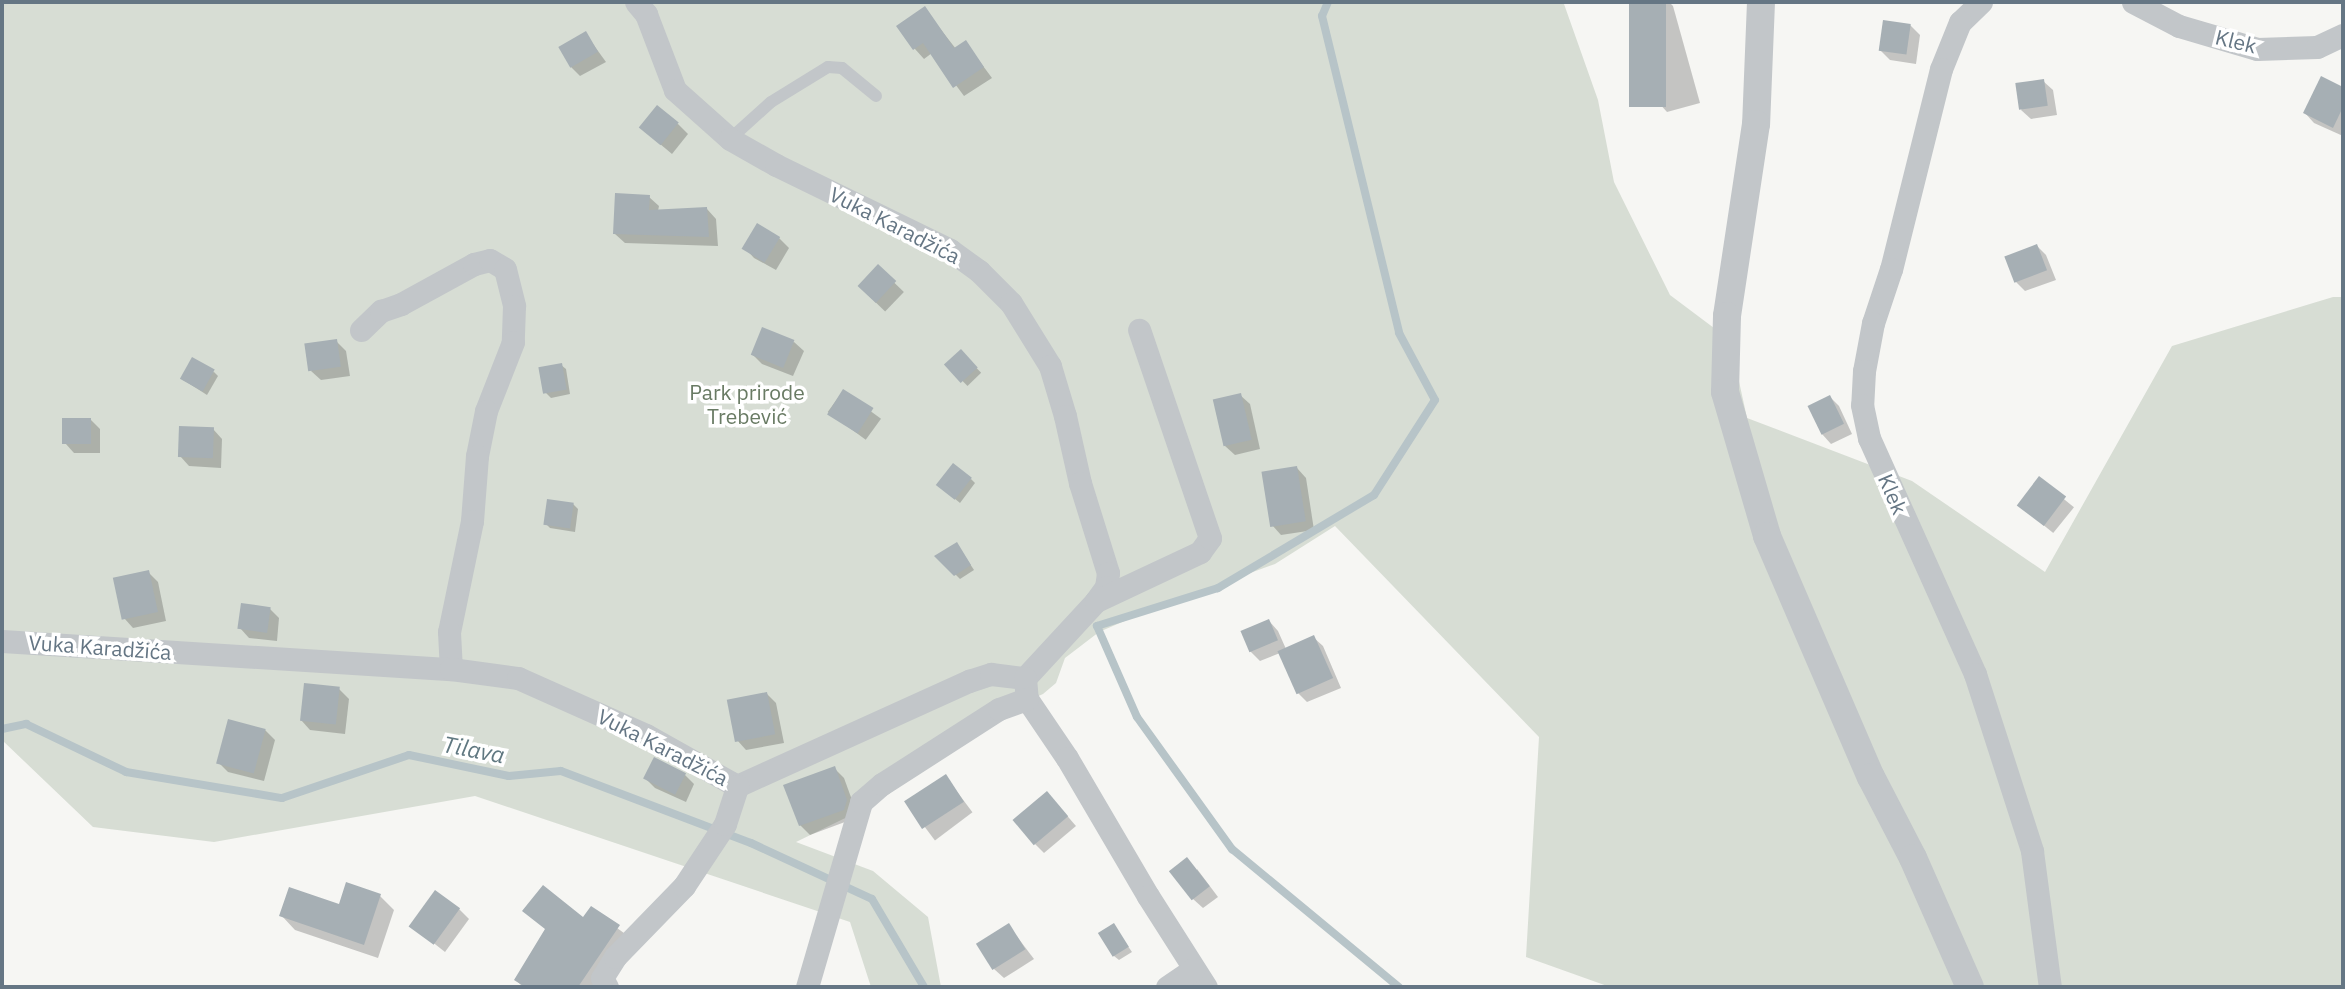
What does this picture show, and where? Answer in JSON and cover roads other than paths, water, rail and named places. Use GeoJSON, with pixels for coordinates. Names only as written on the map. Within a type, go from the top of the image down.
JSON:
{"type":"FeatureCollection","features":[{"type":"Feature","properties":{"kind":"street","name":"Vuka Karadžića"},"geometry":{"type":"LineString","coordinates":[[2,640],[451,669],[518,678],[646,734],[737,786],[969,681],[991,674],[1026,689],[1106,587],[1108,573],[1080,484],[1065,416],[1050,366],[1011,303],[979,271],[950,250],[776,165],[730,139],[675,90],[646,14],[636,2]]}},
{"type":"Feature","properties":{"kind":"street"},"geometry":{"type":"LineString","coordinates":[[1760,2],[1756,124],[1727,316],[1725,392],[1767,537],[1871,777],[1913,858],[1970,987]]}},
{"type":"Feature","properties":{"kind":"street","name":"Klek"},"geometry":{"type":"LineString","coordinates":[[1981,2],[1960,22],[1941,69],[1891,269],[1873,323],[1864,371],[1862,405],[1869,438],[1975,674],[2028,838],[2050,987]]}},
{"type":"Feature","properties":{"kind":"street","name":"Klek"},"geometry":{"type":"LineString","coordinates":[[2133,2],[2179,26],[2257,50],[2317,47],[2343,35]]}},
{"type":"Feature","properties":{"kind":"street"},"geometry":{"type":"LineString","coordinates":[[361,330],[381,311],[401,304],[474,264],[490,260],[505,269],[514,306],[513,342],[486,411],[477,456],[472,521],[449,632],[451,669]]}},
{"type":"Feature","properties":{"kind":"street"},"geometry":{"type":"LineString","coordinates":[[1096,601],[1200,552],[1210,538],[1139,330]]}},
{"type":"Feature","properties":{"kind":"street"},"geometry":{"type":"LineString","coordinates":[[807,987],[861,802],[882,784],[1026,689],[1200,978],[1167,987]]}},
{"type":"Feature","properties":{"kind":"street"},"geometry":{"type":"LineString","coordinates":[[607,987],[602,978],[615,957],[684,886],[725,824],[737,786]]}},
{"type":"Feature","properties":{"kind":"lane"},"geometry":{"type":"LineString","coordinates":[[730,139],[772,102],[828,67],[842,68],[876,96]]}},
{"type":"Feature","properties":{"kind":"waterway"},"geometry":{"type":"LineString","coordinates":[[1328,2],[1322,16],[1399,333],[1435,400],[1374,495],[1218,588],[1097,626],[1137,717],[1232,849],[1399,987]]}},
{"type":"Feature","properties":{"kind":"waterway","name":"Tilava"},"geometry":{"type":"LineString","coordinates":[[2,729],[26,724],[126,772],[282,798],[409,755],[509,776],[561,771],[751,843],[872,899],[924,987]]}},
{"type":"Feature","properties":{"kind":"park label","name":"Park prirode Trebević"},"geometry":{"type":"Point","coordinates":[747,404]}}]}
